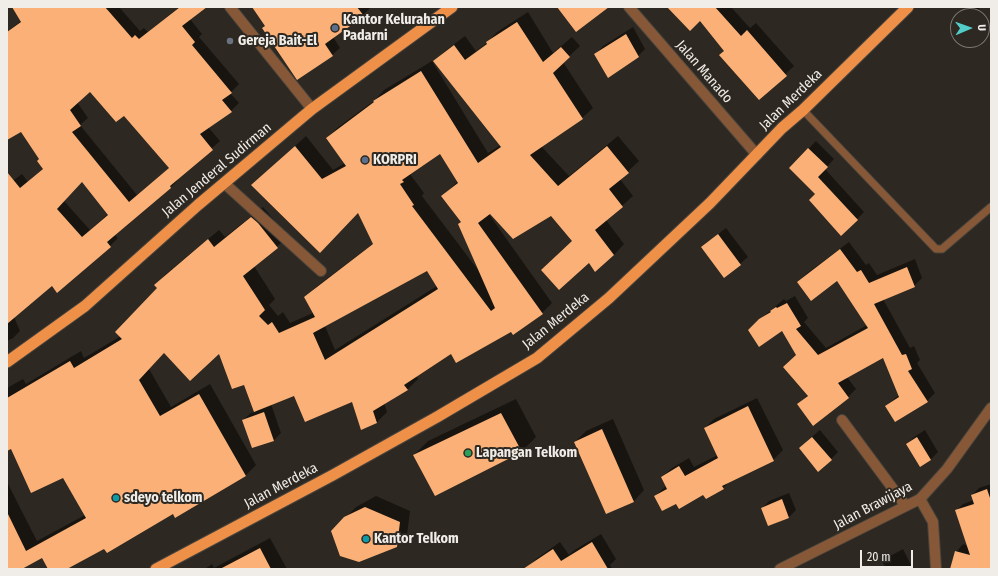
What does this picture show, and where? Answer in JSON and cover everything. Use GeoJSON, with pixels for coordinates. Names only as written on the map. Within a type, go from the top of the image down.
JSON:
{"type":"FeatureCollection","features":[{"type":"Feature","properties":{"kind":"highway","name":"Jalan Jenderal Sudirman"},"geometry":{"type":"LineString","coordinates":[[7,362],[85,306],[224,183],[312,109],[452,7]]}},
{"type":"Feature","properties":{"kind":"highway","name":"Jalan Merdeka"},"geometry":{"type":"LineString","coordinates":[[156,569],[333,475],[423,425],[537,358],[609,298],[710,203],[782,128],[803,110],[908,7]]}},
{"type":"Feature","properties":{"kind":"street"},"geometry":{"type":"LineString","coordinates":[[230,7],[312,109]]}},
{"type":"Feature","properties":{"kind":"street","name":"Jalan Manado"},"geometry":{"type":"LineString","coordinates":[[629,7],[757,155]]}},
{"type":"Feature","properties":{"kind":"street"},"geometry":{"type":"LineString","coordinates":[[224,183],[321,271]]}},
{"type":"Feature","properties":{"kind":"street","name":"Jalan Brawijaya"},"geometry":{"type":"LineString","coordinates":[[780,569],[920,498],[947,469],[991,408]]}},
{"type":"Feature","properties":{"kind":"street"},"geometry":{"type":"LineString","coordinates":[[842,420],[906,505]]}},
{"type":"Feature","properties":{"kind":"street"},"geometry":{"type":"LineString","coordinates":[[920,498],[932,522],[936,569]]}},
{"type":"Feature","properties":{"kind":"lane"},"geometry":{"type":"LineString","coordinates":[[803,110],[938,250],[942,249],[991,207]]}},
{"type":"Feature","properties":{"kind":"building"},"geometry":{"type":"Polygon","coordinates":[[[12,7],[105,7],[132,38],[135,35],[139,39],[180,7],[207,7],[182,26],[195,42],[192,45],[232,93],[222,100],[232,112],[200,134],[213,150],[107,242],[111,247],[57,293],[52,286],[7,324],[7,172],[20,188],[43,169],[37,161],[39,159],[21,132],[7,140],[7,32],[21,22],[12,7]],[[90,92],[70,110],[81,126],[72,132],[129,202],[169,168],[124,116],[116,122],[90,92]],[[82,182],[57,209],[82,237],[108,215],[82,182]]]}},
{"type":"Feature","properties":{"kind":"building"},"geometry":{"type":"Polygon","coordinates":[[[252,7],[357,7],[364,16],[325,44],[333,56],[297,80],[262,28],[265,26],[252,7]]]}},
{"type":"Feature","properties":{"kind":"building"},"geometry":{"type":"Polygon","coordinates":[[[557,7],[609,7],[576,32],[557,7]]]}},
{"type":"Feature","properties":{"kind":"building"},"geometry":{"type":"Polygon","coordinates":[[[667,7],[715,7],[741,36],[747,30],[787,76],[759,100],[719,55],[724,51],[700,21],[690,31],[667,7]]]}},
{"type":"Feature","properties":{"kind":"building"},"geometry":{"type":"Polygon","coordinates":[[[517,22],[543,62],[561,47],[570,57],[553,73],[583,119],[530,155],[558,186],[607,146],[629,173],[609,189],[623,207],[595,230],[614,255],[595,272],[589,263],[559,290],[541,270],[572,241],[551,216],[513,239],[490,214],[478,223],[543,314],[513,335],[511,332],[456,363],[451,354],[404,385],[408,390],[373,411],[377,423],[361,430],[352,402],[305,422],[294,396],[254,412],[244,385],[232,389],[219,354],[190,381],[164,353],[139,380],[160,416],[199,394],[246,476],[175,518],[173,514],[107,553],[104,549],[67,569],[48,569],[42,558],[22,569],[7,569],[7,512],[26,551],[86,518],[63,478],[31,493],[11,449],[7,451],[7,398],[70,361],[74,368],[122,339],[115,332],[157,288],[154,285],[208,239],[214,247],[251,217],[258,223],[278,248],[243,276],[265,310],[259,316],[268,325],[272,322],[279,333],[315,317],[304,297],[373,244],[358,213],[320,253],[251,185],[295,146],[322,179],[346,166],[326,138],[374,102],[373,101],[421,71],[478,163],[501,147],[433,61],[454,45],[465,60],[487,44],[486,42],[517,22]],[[440,154],[402,180],[404,182],[400,184],[414,205],[412,206],[491,311],[495,308],[458,224],[461,222],[441,196],[458,183],[440,154]],[[427,271],[313,333],[325,360],[438,289],[427,271]]]}},
{"type":"Feature","properties":{"kind":"building"},"geometry":{"type":"Polygon","coordinates":[[[626,34],[639,57],[608,78],[594,54],[626,34]]]}},
{"type":"Feature","properties":{"kind":"building"},"geometry":{"type":"Polygon","coordinates":[[[808,148],[828,167],[818,177],[858,220],[841,236],[809,200],[815,194],[789,168],[808,148]]]}},
{"type":"Feature","properties":{"kind":"building"},"geometry":{"type":"Polygon","coordinates":[[[718,234],[741,265],[724,278],[701,247],[718,234]]]}},
{"type":"Feature","properties":{"kind":"building"},"geometry":{"type":"Polygon","coordinates":[[[840,249],[857,272],[861,270],[869,283],[907,267],[915,287],[874,304],[902,355],[906,354],[912,369],[908,371],[928,402],[895,422],[885,406],[899,397],[883,358],[838,383],[849,398],[813,426],[797,404],[808,396],[783,367],[796,355],[782,331],[759,347],[748,330],[759,319],[771,312],[770,311],[787,303],[801,326],[796,329],[818,355],[868,328],[837,281],[811,301],[797,282],[840,249]]]}},
{"type":"Feature","properties":{"kind":"building"},"geometry":{"type":"Polygon","coordinates":[[[748,406],[774,461],[722,486],[724,489],[706,499],[703,495],[679,509],[676,504],[662,511],[654,496],[667,489],[661,477],[679,466],[685,476],[718,458],[704,428],[748,406]]]}},
{"type":"Feature","properties":{"kind":"building"},"geometry":{"type":"Polygon","coordinates":[[[264,412],[274,441],[252,448],[242,420],[264,412]]]}},
{"type":"Feature","properties":{"kind":"building","name":"Lapangan Telkom"},"geometry":{"type":"Polygon","coordinates":[[[501,413],[522,452],[435,496],[413,455],[501,413]]]}},
{"type":"Feature","properties":{"kind":"building"},"geometry":{"type":"Polygon","coordinates":[[[602,429],[634,502],[606,514],[574,442],[602,429]]]}},
{"type":"Feature","properties":{"kind":"building"},"geometry":{"type":"Polygon","coordinates":[[[812,437],[832,460],[818,472],[799,448],[812,437]]]}},
{"type":"Feature","properties":{"kind":"building"},"geometry":{"type":"Polygon","coordinates":[[[917,437],[931,460],[920,467],[906,444],[917,437]]]}},
{"type":"Feature","properties":{"kind":"building"},"geometry":{"type":"Polygon","coordinates":[[[987,489],[991,501],[991,569],[950,569],[955,551],[970,555],[955,510],[974,504],[971,495],[987,489]]]}},
{"type":"Feature","properties":{"kind":"building"},"geometry":{"type":"Polygon","coordinates":[[[782,499],[789,518],[768,526],[761,508],[782,499]]]}},
{"type":"Feature","properties":{"kind":"building","name":"Kantor Telkom"},"geometry":{"type":"Polygon","coordinates":[[[365,507],[400,522],[397,547],[359,562],[340,556],[331,531],[344,517],[365,507]]]}},
{"type":"Feature","properties":{"kind":"building"},"geometry":{"type":"Polygon","coordinates":[[[592,542],[608,569],[523,569],[553,549],[561,561],[592,542]]]}},
{"type":"Feature","properties":{"kind":"building"},"geometry":{"type":"Polygon","coordinates":[[[260,548],[271,569],[220,569],[260,548]]]}},
{"type":"Feature","properties":{"kind":"place","name":"Kantor Kelurahan Padarni"},"geometry":{"type":"Point","coordinates":[335,28]}},
{"type":"Feature","properties":{"kind":"place","name":"Gereja Bait-El"},"geometry":{"type":"Point","coordinates":[230,41]}},
{"type":"Feature","properties":{"kind":"place","name":"KORPRI"},"geometry":{"type":"Point","coordinates":[365,160]}},
{"type":"Feature","properties":{"kind":"place","name":"Lapangan Telkom"},"geometry":{"type":"Point","coordinates":[468,453]}},
{"type":"Feature","properties":{"kind":"place","name":"sdeyo telkom"},"geometry":{"type":"Point","coordinates":[116,498]}},
{"type":"Feature","properties":{"kind":"place","name":"Kantor Telkom"},"geometry":{"type":"Point","coordinates":[366,539]}}]}
